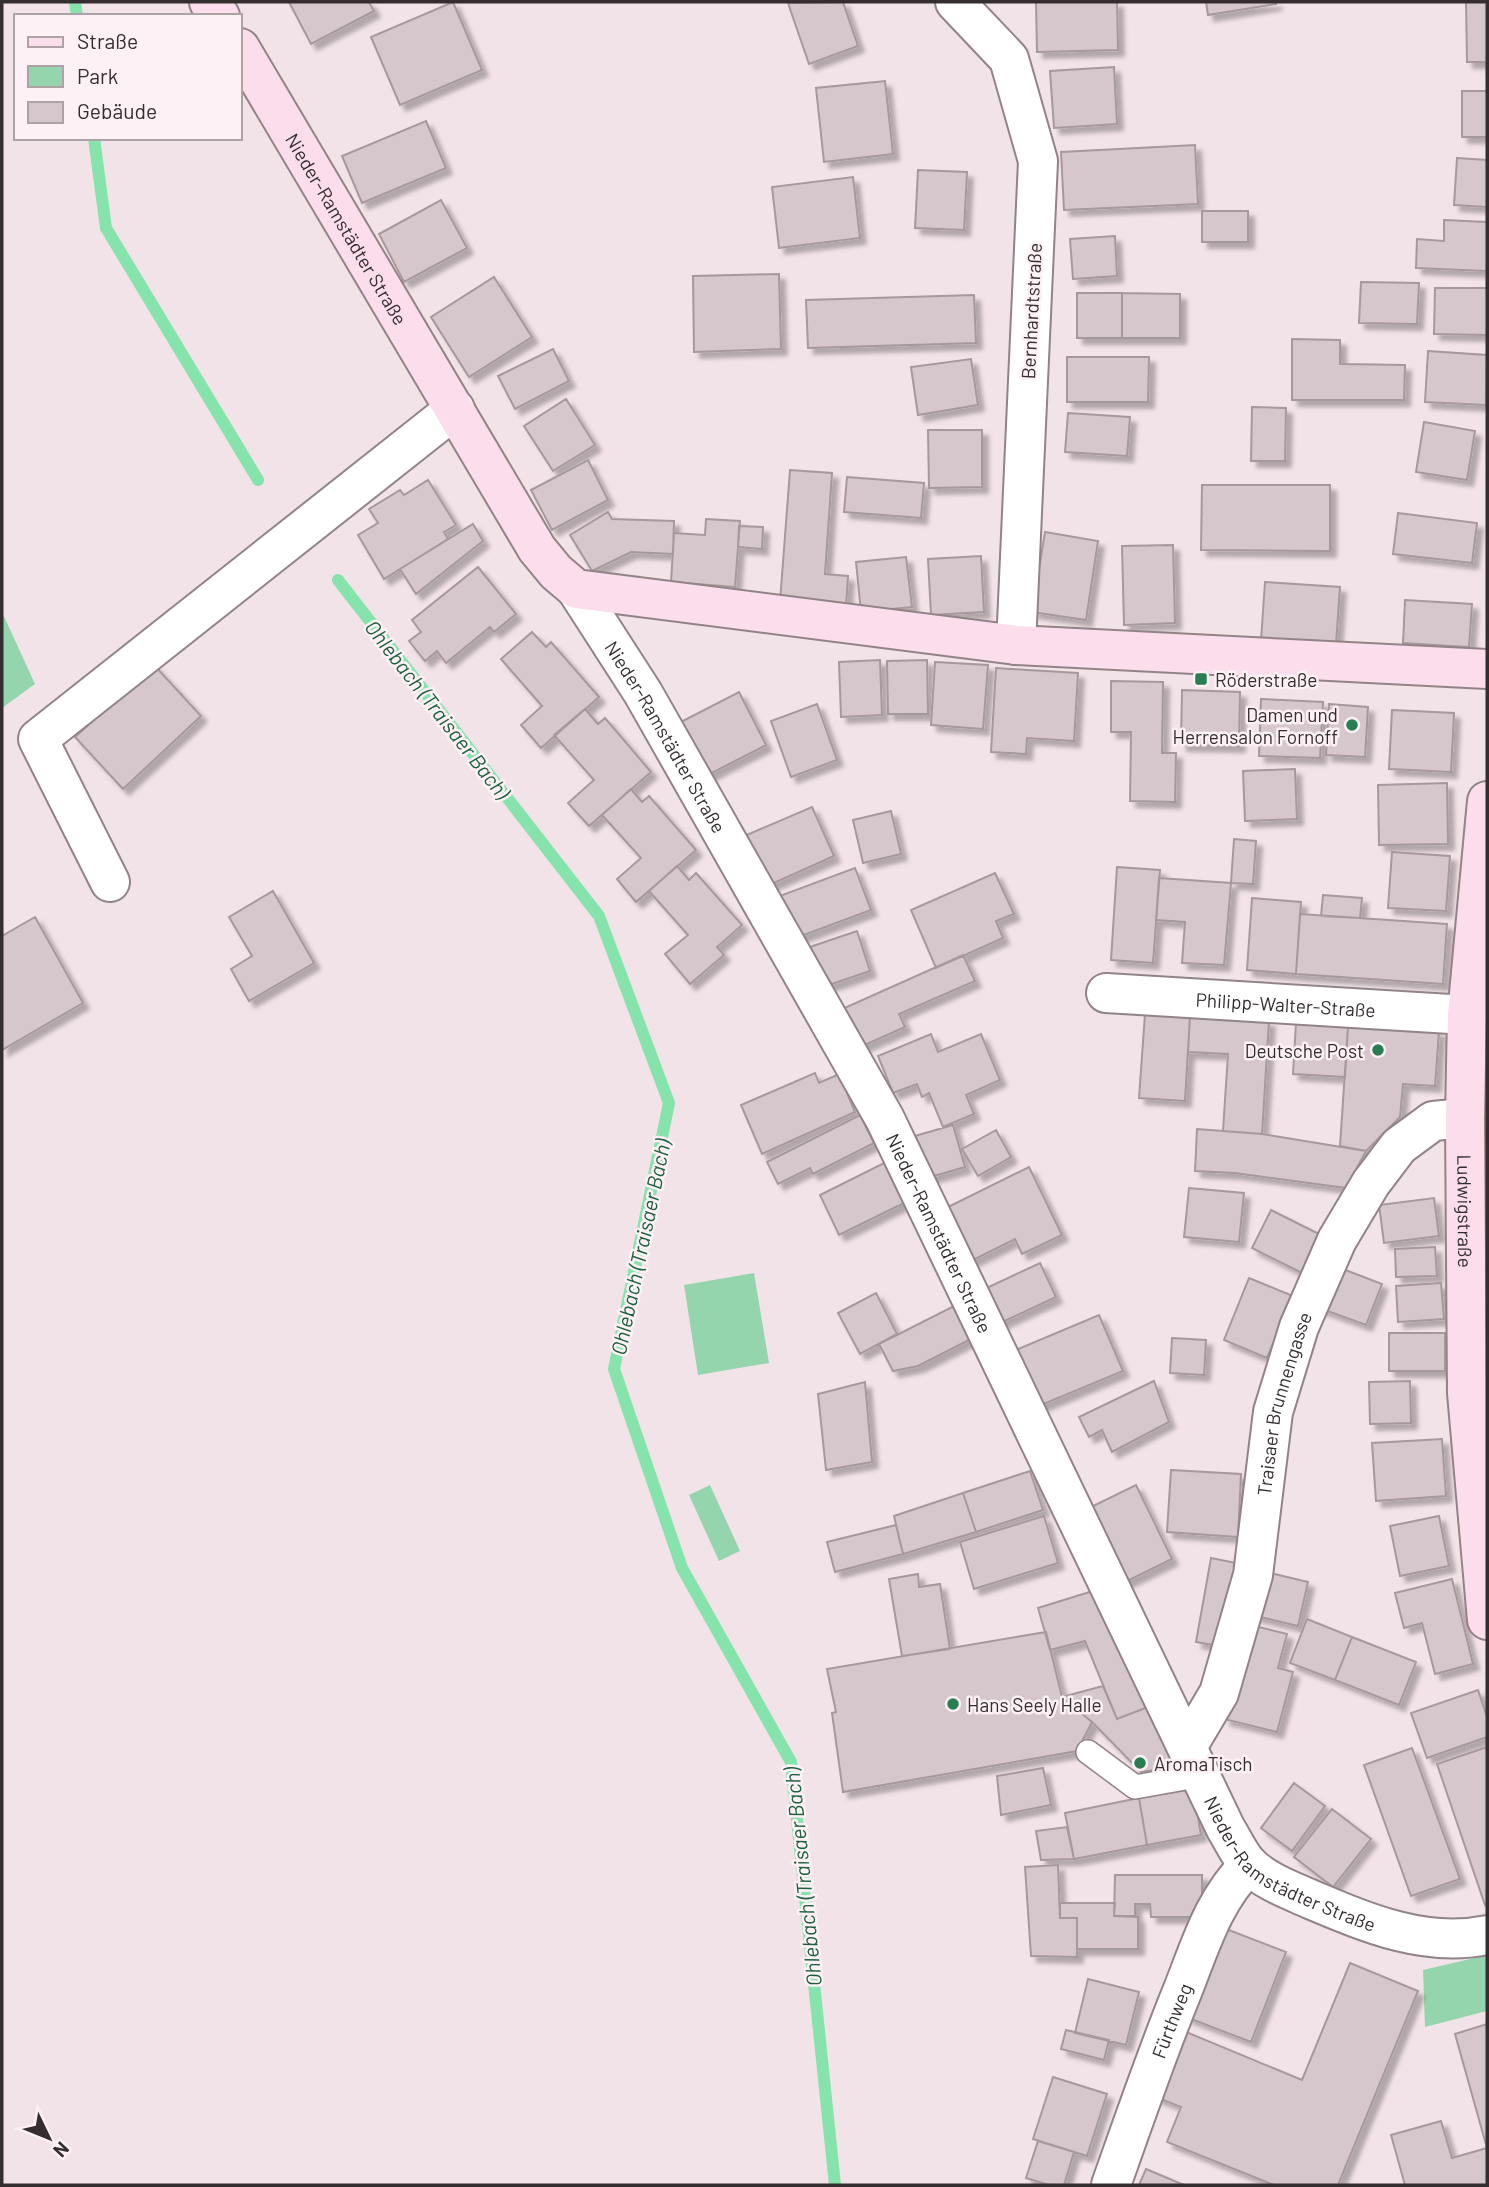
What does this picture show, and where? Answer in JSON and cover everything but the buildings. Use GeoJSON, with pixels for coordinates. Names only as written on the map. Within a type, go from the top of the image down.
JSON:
{"type":"FeatureCollection","features":[{"type":"Feature","properties":{"kind":"street","name":"Bernhardtstraße"},"geometry":{"type":"LineString","coordinates":[[955,2],[1009,59],[1038,161],[1016,645]]}},
{"type":"Feature","properties":{"kind":"street","name":"Nieder-Ramstädter Straße"},"geometry":{"type":"LineString","coordinates":[[242,51],[537,549],[576,590],[657,716],[885,1119],[1226,1829],[1249,1865],[1279,1885],[1369,1924],[1418,1936],[1466,1940],[1487,1935]]}},
{"type":"Feature","properties":{"kind":"street"},"geometry":{"type":"LineString","coordinates":[[110,882],[38,739],[455,409]]}},
{"type":"Feature","properties":{"kind":"street"},"geometry":{"type":"LineString","coordinates":[[576,590],[1016,645],[1487,669]]}},
{"type":"Feature","properties":{"kind":"street","name":"Ludwigstraße"},"geometry":{"type":"LineString","coordinates":[[1487,801],[1467,1015],[1465,1118],[1467,1393],[1483,1539],[1487,1620]]}},
{"type":"Feature","properties":{"kind":"street","name":"Philipp-Walter-Straße"},"geometry":{"type":"LineString","coordinates":[[1106,993],[1467,1015]]}},
{"type":"Feature","properties":{"kind":"street","name":"Traisaer Brunnengasse"},"geometry":{"type":"LineString","coordinates":[[1194,1761],[1219,1693],[1253,1575],[1273,1412],[1298,1327],[1337,1240],[1371,1184],[1399,1146],[1433,1121],[1465,1118]]}},
{"type":"Feature","properties":{"kind":"street","name":"Fürthweg"},"geometry":{"type":"LineString","coordinates":[[1111,2185],[1153,2066],[1214,1910],[1231,1882],[1249,1865]]}},
{"type":"Feature","properties":{"kind":"lane"},"geometry":{"type":"LineString","coordinates":[[1088,1752],[1135,1787],[1194,1761]]}},
{"type":"Feature","properties":{"kind":"green space"},"geometry":{"type":"Polygon","coordinates":[[[2,612],[35,684],[2,708],[2,612]]]}},
{"type":"Feature","properties":{"kind":"green space"},"geometry":{"type":"Polygon","coordinates":[[[754,1273],[769,1363],[698,1375],[684,1285],[754,1273]]]}},
{"type":"Feature","properties":{"kind":"green space"},"geometry":{"type":"Polygon","coordinates":[[[710,1485],[740,1551],[719,1561],[689,1495],[710,1485]]]}},
{"type":"Feature","properties":{"kind":"green space"},"geometry":{"type":"Polygon","coordinates":[[[1487,1955],[1487,2011],[1425,2027],[1423,1970],[1487,1955]]]}},
{"type":"Feature","properties":{"kind":"waterway","name":"Ohlebach (Traisaer Bach)"},"geometry":{"type":"LineString","coordinates":[[75,2],[77,14]]}},
{"type":"Feature","properties":{"kind":"waterway","name":"Ohlebach (Traisaer Bach)"},"geometry":{"type":"LineString","coordinates":[[94,140],[106,228],[258,480]]}},
{"type":"Feature","properties":{"kind":"waterway","name":"Ohlebach (Traisaer Bach)"},"geometry":{"type":"LineString","coordinates":[[338,580],[599,916],[669,1103],[614,1369],[682,1568],[791,1762],[835,2185]]}},
{"type":"Feature","properties":{"kind":"place","name":"Röderstraße"},"geometry":{"type":"Point","coordinates":[1201,679]}},
{"type":"Feature","properties":{"kind":"place","name":"Damen und Herrensalon Fornoff"},"geometry":{"type":"Point","coordinates":[1352,725]}},
{"type":"Feature","properties":{"kind":"place","name":"Deutsche Post"},"geometry":{"type":"Point","coordinates":[1378,1050]}},
{"type":"Feature","properties":{"kind":"place","name":"Hans Seely Halle"},"geometry":{"type":"Point","coordinates":[953,1704]}},
{"type":"Feature","properties":{"kind":"place","name":"AromaTisch"},"geometry":{"type":"Point","coordinates":[1140,1763]}}]}
